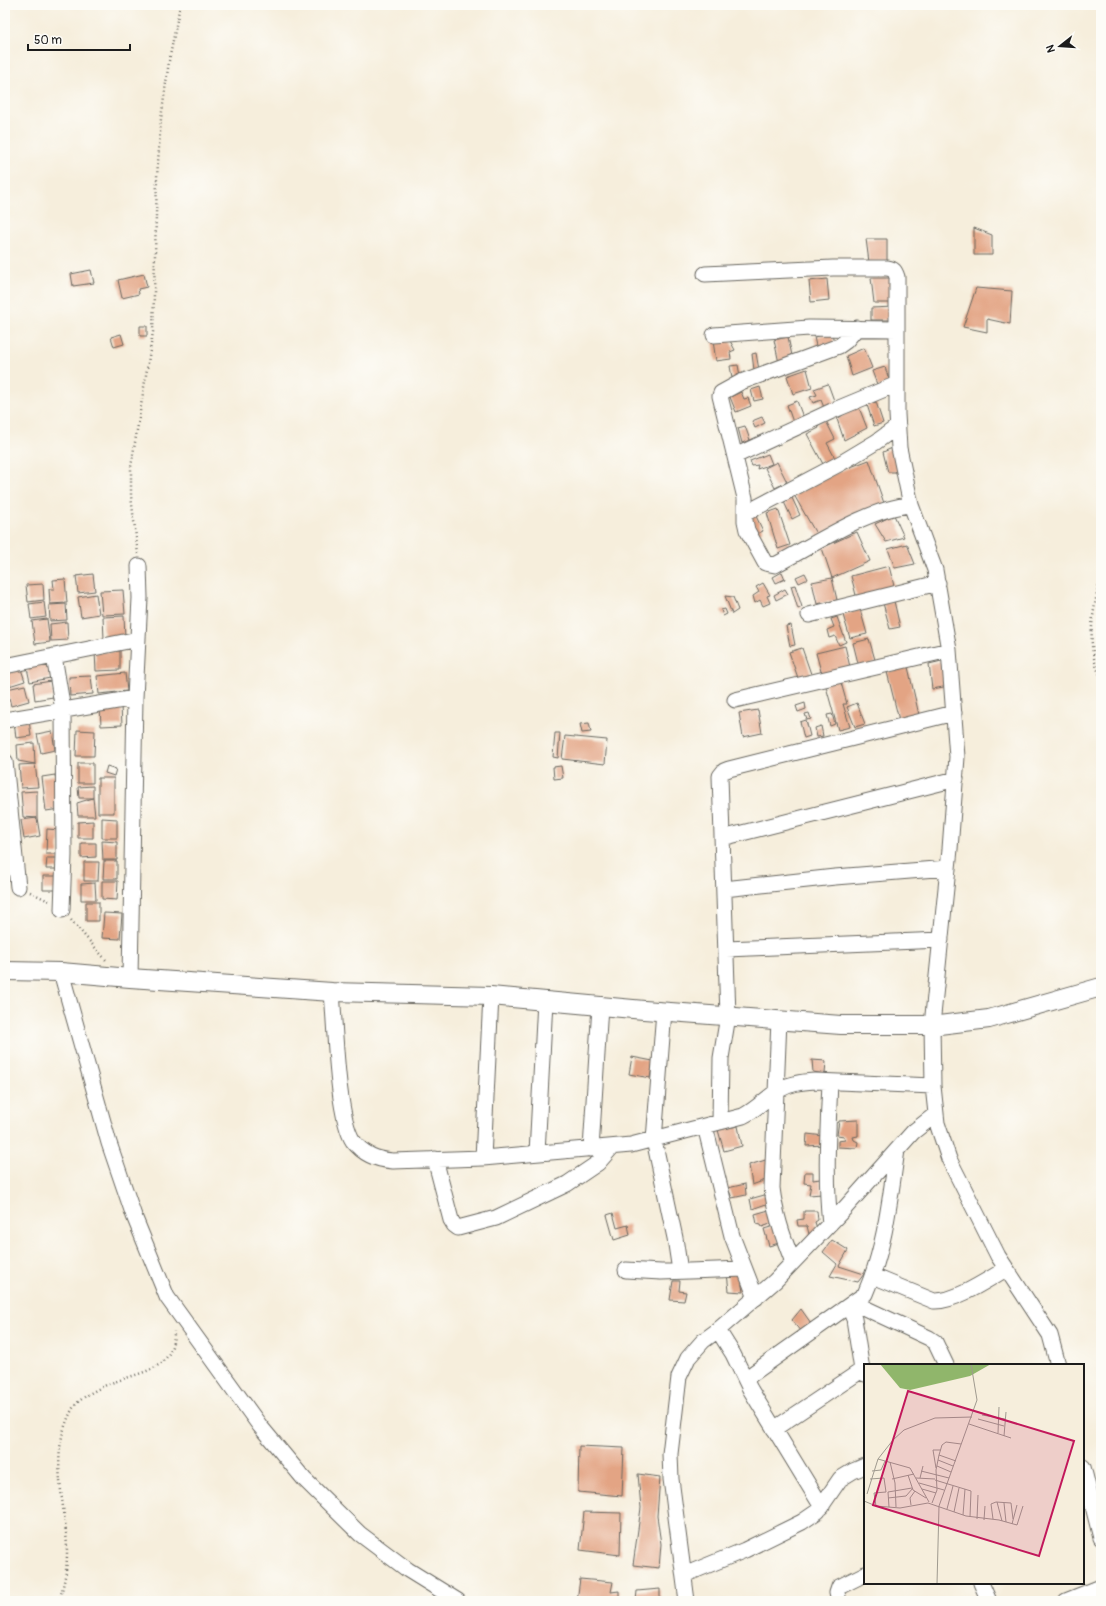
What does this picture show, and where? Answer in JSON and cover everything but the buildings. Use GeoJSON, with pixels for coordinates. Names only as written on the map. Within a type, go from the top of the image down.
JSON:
{"type":"FeatureCollection","features":[{"type":"Feature","properties":{"kind":"street"},"geometry":{"type":"LineString","coordinates":[[705,274],[833,268],[892,268],[897,277],[897,384],[899,448],[911,505],[935,570],[938,583],[949,650],[957,757],[948,868],[932,1025],[933,1086],[937,1123],[949,1159],[998,1256],[1050,1335],[1058,1364]]}},
{"type":"Feature","properties":{"kind":"street"},"geometry":{"type":"LineString","coordinates":[[714,335],[809,328],[897,329]]}},
{"type":"Feature","properties":{"kind":"street"},"geometry":{"type":"LineString","coordinates":[[857,328],[846,341],[839,346],[741,382],[721,392],[720,396],[746,498],[745,521],[749,536],[765,563],[771,565],[862,519],[898,506],[911,505]]}},
{"type":"Feature","properties":{"kind":"street"},"geometry":{"type":"LineString","coordinates":[[735,456],[832,411],[897,384]]}},
{"type":"Feature","properties":{"kind":"street"},"geometry":{"type":"LineString","coordinates":[[746,512],[841,464],[898,426]]}},
{"type":"Feature","properties":{"kind":"street"},"geometry":{"type":"LineString","coordinates":[[130,978],[135,698],[140,598],[139,566]]}},
{"type":"Feature","properties":{"kind":"street"},"geometry":{"type":"LineString","coordinates":[[809,615],[938,583]]}},
{"type":"Feature","properties":{"kind":"street"},"geometry":{"type":"LineString","coordinates":[[5,666],[138,639]]}},
{"type":"Feature","properties":{"kind":"street"},"geometry":{"type":"LineString","coordinates":[[735,700],[949,650]]}},
{"type":"Feature","properties":{"kind":"street"},"geometry":{"type":"LineString","coordinates":[[54,656],[63,710],[64,854],[62,910]]}},
{"type":"Feature","properties":{"kind":"street"},"geometry":{"type":"LineString","coordinates":[[5,720],[135,698]]}},
{"type":"Feature","properties":{"kind":"street"},"geometry":{"type":"LineString","coordinates":[[720,1122],[721,1058],[728,1016],[720,776],[724,771],[954,713]]}},
{"type":"Feature","properties":{"kind":"street"},"geometry":{"type":"LineString","coordinates":[[5,761],[18,887]]}},
{"type":"Feature","properties":{"kind":"street"},"geometry":{"type":"LineString","coordinates":[[722,838],[956,779]]}},
{"type":"Feature","properties":{"kind":"street"},"geometry":{"type":"LineString","coordinates":[[724,889],[835,877],[948,868]]}},
{"type":"Feature","properties":{"kind":"street"},"geometry":{"type":"LineString","coordinates":[[726,949],[941,940]]}},
{"type":"Feature","properties":{"kind":"street"},"geometry":{"type":"LineString","coordinates":[[5,971],[61,972],[332,992],[491,996],[841,1025],[932,1025],[989,1019],[1101,986]]}},
{"type":"Feature","properties":{"kind":"street"},"geometry":{"type":"LineString","coordinates":[[61,972],[109,1143],[134,1216],[167,1297],[260,1426],[304,1479],[360,1534],[408,1570],[458,1601]]}},
{"type":"Feature","properties":{"kind":"street"},"geometry":{"type":"LineString","coordinates":[[332,992],[343,1110],[350,1134],[354,1141],[366,1153],[384,1160],[483,1158],[631,1145],[743,1116],[755,1110],[777,1092],[800,1082],[933,1086]]}},
{"type":"Feature","properties":{"kind":"street"},"geometry":{"type":"LineString","coordinates":[[483,1158],[491,996]]}},
{"type":"Feature","properties":{"kind":"street"},"geometry":{"type":"LineString","coordinates":[[537,1153],[545,1001]]}},
{"type":"Feature","properties":{"kind":"street"},"geometry":{"type":"LineString","coordinates":[[591,1148],[600,1006]]}},
{"type":"Feature","properties":{"kind":"street"},"geometry":{"type":"LineString","coordinates":[[664,1011],[654,1140],[675,1238],[680,1271]]}},
{"type":"Feature","properties":{"kind":"street"},"geometry":{"type":"LineString","coordinates":[[779,1020],[772,1188],[774,1206],[785,1243],[793,1262]]}},
{"type":"Feature","properties":{"kind":"street"},"geometry":{"type":"LineString","coordinates":[[830,1082],[827,1160],[827,1199],[830,1224]]}},
{"type":"Feature","properties":{"kind":"street"},"geometry":{"type":"LineString","coordinates":[[687,1601],[671,1479],[670,1454],[679,1377],[688,1358],[702,1341],[718,1330],[774,1281],[830,1224],[913,1132],[936,1114]]}},
{"type":"Feature","properties":{"kind":"street"},"geometry":{"type":"LineString","coordinates":[[705,1126],[732,1236],[756,1298]]}},
{"type":"Feature","properties":{"kind":"street"},"geometry":{"type":"LineString","coordinates":[[435,1159],[451,1220],[458,1228],[496,1218],[567,1184],[598,1163],[612,1147]]}},
{"type":"Feature","properties":{"kind":"street"},"geometry":{"type":"LineString","coordinates":[[745,1379],[866,1294],[884,1238],[897,1150]]}},
{"type":"Feature","properties":{"kind":"street"},"geometry":{"type":"LineString","coordinates":[[626,1270],[661,1272],[744,1269]]}},
{"type":"Feature","properties":{"kind":"street"},"geometry":{"type":"LineString","coordinates":[[873,1276],[934,1301],[943,1302],[963,1293],[1006,1269]]}},
{"type":"Feature","properties":{"kind":"street"},"geometry":{"type":"LineString","coordinates":[[852,1305],[929,1338],[935,1342],[946,1364]]}},
{"type":"Feature","properties":{"kind":"street"},"geometry":{"type":"LineString","coordinates":[[774,1429],[864,1372],[852,1305]]}},
{"type":"Feature","properties":{"kind":"street"},"geometry":{"type":"LineString","coordinates":[[718,1330],[733,1354],[745,1379],[774,1429],[822,1507]]}},
{"type":"Feature","properties":{"kind":"street"},"geometry":{"type":"LineString","coordinates":[[684,1575],[745,1550],[802,1522],[822,1507],[840,1480],[852,1471],[864,1466]]}},
{"type":"Feature","properties":{"kind":"street"},"geometry":{"type":"LineString","coordinates":[[1084,1471],[1101,1538]]}},
{"type":"Feature","properties":{"kind":"street"},"geometry":{"type":"LineString","coordinates":[[839,1601],[839,1587],[864,1574]]}},
{"type":"Feature","properties":{"kind":"street"},"geometry":{"type":"LineString","coordinates":[[981,1584],[989,1601]]}},
{"type":"Feature","properties":{"kind":"street"},"geometry":{"type":"LineString","coordinates":[[1066,1601],[1101,1587]]}},
{"type":"Feature","properties":{"kind":"path"},"geometry":{"type":"LineString","coordinates":[[139,566],[131,496],[131,467],[153,332],[157,176],[169,62],[180,5]]}},
{"type":"Feature","properties":{"kind":"path"},"geometry":{"type":"LineString","coordinates":[[1101,575],[1095,605],[1091,640],[1093,657],[1101,677]]}},
{"type":"Feature","properties":{"kind":"path"},"geometry":{"type":"LineString","coordinates":[[59,1601],[66,1574],[67,1553],[58,1454],[67,1422],[74,1406],[90,1393],[160,1365],[170,1353],[174,1340],[174,1328]]}}]}
